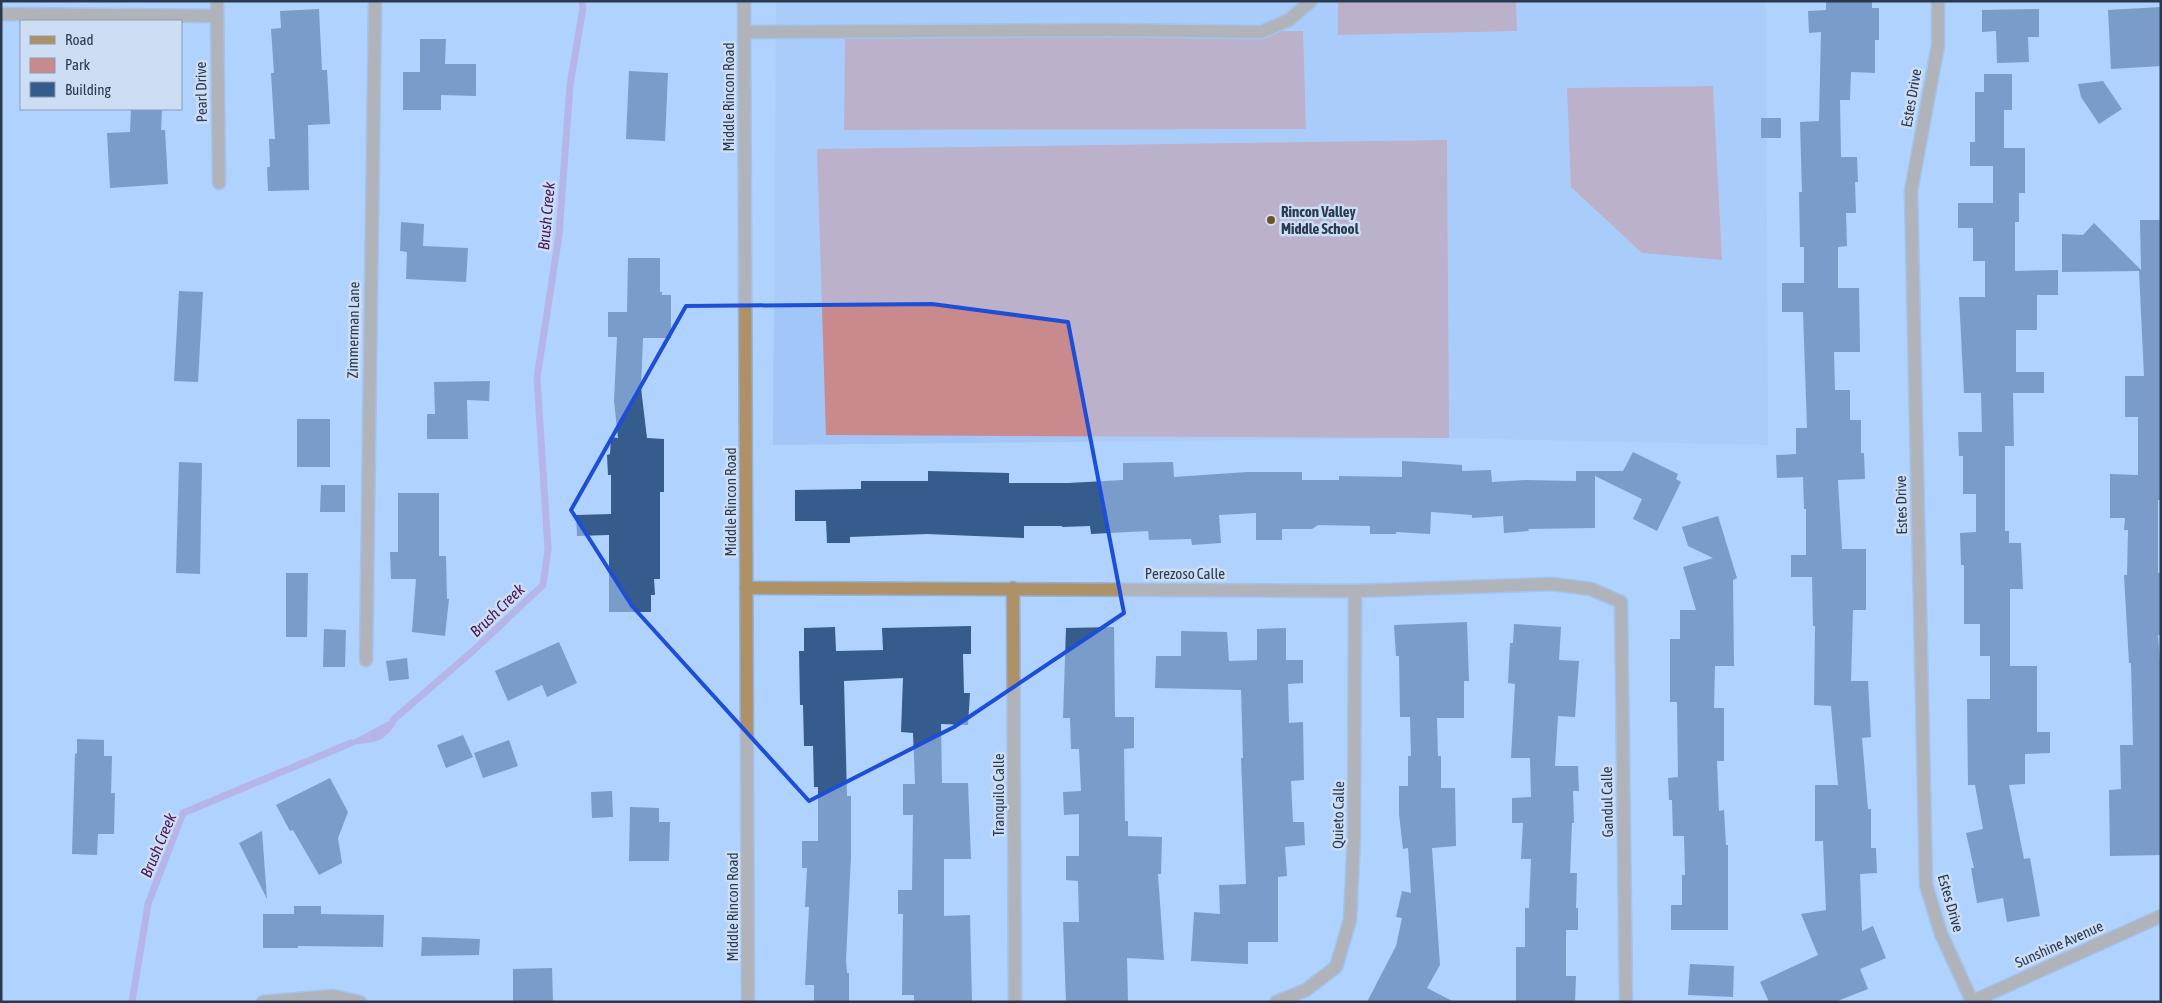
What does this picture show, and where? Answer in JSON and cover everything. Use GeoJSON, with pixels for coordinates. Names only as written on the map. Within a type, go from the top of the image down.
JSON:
{"type":"FeatureCollection","features":[{"type":"Feature","properties":{"kind":"street","name":"Pearl Drive"},"geometry":{"type":"LineString","coordinates":[[217,1],[219,183]]}},
{"type":"Feature","properties":{"kind":"street","name":"Zimmerman Lane"},"geometry":{"type":"LineString","coordinates":[[366,660],[375,1]]}},
{"type":"Feature","properties":{"kind":"street","name":"Middle Rincon Road"},"geometry":{"type":"LineString","coordinates":[[744,1],[748,1002]]}},
{"type":"Feature","properties":{"kind":"street"},"geometry":{"type":"LineString","coordinates":[[744,32],[1108,30],[1262,32],[1289,20],[1311,1]]}},
{"type":"Feature","properties":{"kind":"street","name":"Estes Drive"},"geometry":{"type":"LineString","coordinates":[[1938,1],[1938,45],[1911,191],[1926,885],[1941,934],[1971,1002]]}},
{"type":"Feature","properties":{"kind":"street"},"geometry":{"type":"LineString","coordinates":[[1,14],[217,16]]}},
{"type":"Feature","properties":{"kind":"street","name":"Perezoso Calle"},"geometry":{"type":"LineString","coordinates":[[746,588],[1355,590],[1551,584],[1591,589],[1621,602]]}},
{"type":"Feature","properties":{"kind":"street","name":"Tranquilo Calle"},"geometry":{"type":"LineString","coordinates":[[1013,588],[1015,1002]]}},
{"type":"Feature","properties":{"kind":"street","name":"Quieto Calle"},"geometry":{"type":"LineString","coordinates":[[1276,1002],[1306,990],[1336,967],[1350,920],[1354,837],[1355,590]]}},
{"type":"Feature","properties":{"kind":"street","name":"Gandul Calle"},"geometry":{"type":"LineString","coordinates":[[1621,602],[1626,1002]]}},
{"type":"Feature","properties":{"kind":"street","name":"Sunshine Avenue"},"geometry":{"type":"LineString","coordinates":[[1971,1002],[2161,916]]}},
{"type":"Feature","properties":{"kind":"street"},"geometry":{"type":"LineString","coordinates":[[263,1002],[333,996],[360,1002]]}},
{"type":"Feature","properties":{"kind":"highlighted area"},"geometry":{"type":"Polygon","coordinates":[[[932,304],[1068,322],[1124,613],[954,727],[809,801],[632,606],[571,510],[686,306],[932,304]]]}},
{"type":"Feature","properties":{"kind":"shaded area","name":"Rincon Valley Middle School"},"geometry":{"type":"Polygon","coordinates":[[[776,1],[1766,1],[1768,445],[1449,438],[773,445],[776,1]]]}},
{"type":"Feature","properties":{"kind":"shaded area"},"geometry":{"type":"Polygon","coordinates":[[[400,715],[389,732],[377,741],[342,746],[400,715]]]}},
{"type":"Feature","properties":{"kind":"green space"},"geometry":{"type":"Polygon","coordinates":[[[1338,1],[1516,1],[1517,31],[1338,35],[1338,1]]]}},
{"type":"Feature","properties":{"kind":"green space"},"geometry":{"type":"Polygon","coordinates":[[[1303,31],[1306,129],[844,130],[845,35],[1303,31]]]}},
{"type":"Feature","properties":{"kind":"green space"},"geometry":{"type":"Polygon","coordinates":[[[1713,86],[1722,260],[1642,253],[1571,187],[1567,88],[1713,86]]]}},
{"type":"Feature","properties":{"kind":"green space"},"geometry":{"type":"Polygon","coordinates":[[[1447,140],[1449,438],[826,435],[817,149],[1447,140]]]}},
{"type":"Feature","properties":{"kind":"building"},"geometry":{"type":"Polygon","coordinates":[[[1826,1],[1872,1],[1872,8],[1879,8],[1879,40],[1875,40],[1875,73],[1851,72],[1850,100],[1840,100],[1841,157],[1857,157],[1858,182],[1855,182],[1856,213],[1846,213],[1847,246],[1838,247],[1838,288],[1859,288],[1860,352],[1834,352],[1835,390],[1850,390],[1850,420],[1861,420],[1861,453],[1864,453],[1865,479],[1838,480],[1842,549],[1866,549],[1866,610],[1853,610],[1851,681],[1868,681],[1871,737],[1862,738],[1868,809],[1871,809],[1871,848],[1876,848],[1877,873],[1860,874],[1862,931],[1873,926],[1886,958],[1860,969],[1868,989],[1835,1002],[1769,1002],[1760,982],[1818,955],[1801,914],[1826,910],[1823,841],[1815,841],[1815,785],[1838,785],[1831,706],[1814,705],[1815,626],[1813,626],[1812,577],[1791,577],[1791,555],[1806,555],[1806,509],[1804,509],[1803,477],[1777,478],[1776,455],[1796,454],[1796,428],[1807,428],[1803,312],[1782,312],[1782,283],[1804,283],[1804,247],[1800,247],[1799,192],[1802,192],[1800,122],[1819,121],[1821,32],[1809,33],[1808,11],[1826,10],[1826,1]]]}},
{"type":"Feature","properties":{"kind":"building"},"geometry":{"type":"Polygon","coordinates":[[[2161,7],[2161,66],[2111,69],[2108,10],[2161,7]]]}},
{"type":"Feature","properties":{"kind":"building"},"geometry":{"type":"Polygon","coordinates":[[[319,9],[322,70],[327,70],[330,124],[308,125],[309,190],[268,191],[267,167],[270,167],[269,139],[275,139],[271,73],[274,73],[271,29],[281,28],[280,11],[319,9]]]}},
{"type":"Feature","properties":{"kind":"building"},"geometry":{"type":"Polygon","coordinates":[[[2039,9],[2039,37],[2028,37],[2029,62],[1997,63],[1996,31],[1982,32],[1982,10],[2039,9]]]}},
{"type":"Feature","properties":{"kind":"building"},"geometry":{"type":"Polygon","coordinates":[[[420,39],[446,39],[445,64],[476,64],[476,96],[441,95],[441,110],[403,110],[403,72],[420,72],[420,39]]]}},
{"type":"Feature","properties":{"kind":"building"},"geometry":{"type":"Polygon","coordinates":[[[629,71],[668,73],[665,141],[626,139],[629,71]]]}},
{"type":"Feature","properties":{"kind":"building"},"geometry":{"type":"Polygon","coordinates":[[[1984,74],[2012,74],[2012,110],[2004,110],[2004,148],[2025,148],[2025,193],[2019,193],[2019,222],[2015,222],[2015,271],[2058,270],[2058,295],[2037,295],[2037,330],[2016,330],[2016,372],[2044,372],[2044,393],[2013,393],[2014,446],[2005,446],[2005,531],[2009,531],[2009,543],[2021,543],[2023,589],[2010,589],[2010,666],[2037,666],[2037,732],[2050,732],[2050,753],[2025,754],[2025,784],[2009,785],[2024,859],[2030,858],[2040,916],[2007,922],[2003,898],[1977,903],[1971,868],[1974,868],[1966,833],[1983,829],[1975,785],[1968,785],[1967,699],[1990,699],[1990,656],[1980,656],[1980,624],[1964,624],[1964,565],[1961,565],[1960,533],[1976,532],[1976,494],[1963,494],[1963,456],[1959,456],[1958,432],[1982,432],[1981,393],[1964,393],[1959,297],[1985,297],[1985,261],[1973,261],[1973,228],[1958,228],[1958,203],[1993,203],[1993,166],[1970,166],[1970,142],[1975,142],[1975,92],[1984,92],[1984,74]]]}},
{"type":"Feature","properties":{"kind":"building"},"geometry":{"type":"Polygon","coordinates":[[[2103,81],[2122,109],[2099,124],[2081,97],[2078,84],[2103,81]]]}},
{"type":"Feature","properties":{"kind":"building"},"geometry":{"type":"Polygon","coordinates":[[[131,110],[162,110],[161,130],[165,130],[168,184],[110,188],[107,133],[130,132],[131,110]]]}},
{"type":"Feature","properties":{"kind":"building"},"geometry":{"type":"Polygon","coordinates":[[[1761,118],[1781,118],[1781,138],[1761,138],[1761,118]]]}},
{"type":"Feature","properties":{"kind":"building"},"geometry":{"type":"Polygon","coordinates":[[[2140,220],[2161,220],[2161,500],[2158,500],[2158,573],[2161,573],[2161,635],[2158,635],[2161,675],[2161,855],[2110,856],[2109,790],[2121,789],[2120,745],[2133,745],[2131,663],[2129,663],[2124,575],[2127,575],[2128,530],[2124,530],[2125,518],[2110,518],[2110,474],[2138,475],[2138,417],[2125,417],[2125,376],[2144,376],[2139,271],[2062,272],[2062,234],[2083,235],[2094,223],[2141,270],[2140,220]]]}},
{"type":"Feature","properties":{"kind":"building"},"geometry":{"type":"Polygon","coordinates":[[[401,222],[424,224],[423,246],[468,248],[466,282],[406,279],[407,252],[400,251],[401,222]]]}},
{"type":"Feature","properties":{"kind":"building"},"geometry":{"type":"Polygon","coordinates":[[[628,258],[660,258],[660,292],[662,292],[662,295],[671,295],[671,338],[643,338],[641,388],[647,438],[664,439],[664,492],[660,492],[660,579],[654,579],[655,595],[651,595],[651,612],[609,612],[609,535],[577,536],[576,515],[611,514],[611,475],[608,475],[607,455],[610,454],[611,437],[618,438],[614,401],[617,337],[608,337],[608,312],[627,312],[628,258]]]}},
{"type":"Feature","properties":{"kind":"building"},"geometry":{"type":"Polygon","coordinates":[[[179,291],[203,292],[198,382],[174,381],[179,291]]]}},
{"type":"Feature","properties":{"kind":"building"},"geometry":{"type":"Polygon","coordinates":[[[490,381],[489,401],[467,400],[468,439],[427,439],[427,414],[435,414],[434,382],[490,381]]]}},
{"type":"Feature","properties":{"kind":"building"},"geometry":{"type":"Polygon","coordinates":[[[297,419],[330,419],[330,467],[297,467],[297,419]]]}},
{"type":"Feature","properties":{"kind":"building"},"geometry":{"type":"Polygon","coordinates":[[[1633,452],[1678,474],[1676,479],[1681,482],[1657,531],[1633,519],[1642,499],[1595,476],[1595,528],[1528,529],[1529,531],[1504,533],[1503,516],[1472,518],[1472,515],[1431,512],[1430,534],[1396,532],[1396,534],[1370,534],[1370,526],[1318,525],[1312,529],[1282,529],[1282,540],[1256,540],[1256,513],[1219,515],[1221,543],[1192,545],[1191,539],[1149,540],[1148,531],[1091,534],[1090,526],[1024,526],[1024,538],[927,534],[850,537],[850,543],[827,543],[826,521],[795,521],[795,490],[861,489],[861,481],[928,481],[928,471],[1009,473],[1009,483],[1068,483],[1123,480],[1123,463],[1173,462],[1174,477],[1247,472],[1302,472],[1302,480],[1339,480],[1339,476],[1402,477],[1402,461],[1462,465],[1462,471],[1491,470],[1492,482],[1525,480],[1576,481],[1576,471],[1623,471],[1633,452]]]}},
{"type":"Feature","properties":{"kind":"building"},"geometry":{"type":"Polygon","coordinates":[[[179,462],[202,463],[200,574],[176,573],[179,462]]]}},
{"type":"Feature","properties":{"kind":"building"},"geometry":{"type":"Polygon","coordinates":[[[321,485],[345,485],[345,512],[320,512],[321,485]]]}},
{"type":"Feature","properties":{"kind":"building"},"geometry":{"type":"Polygon","coordinates":[[[398,493],[439,493],[439,556],[446,556],[447,599],[449,599],[445,636],[412,632],[416,579],[391,579],[390,552],[398,552],[398,493]]]}},
{"type":"Feature","properties":{"kind":"building"},"geometry":{"type":"Polygon","coordinates":[[[1718,516],[1737,578],[1733,580],[1734,666],[1715,666],[1714,708],[1724,708],[1724,761],[1717,761],[1719,811],[1724,810],[1726,845],[1728,845],[1728,930],[1671,930],[1671,905],[1682,905],[1682,875],[1685,875],[1684,836],[1673,836],[1672,800],[1669,800],[1668,778],[1678,777],[1677,702],[1670,702],[1670,639],[1680,639],[1680,610],[1696,610],[1683,567],[1713,558],[1688,546],[1682,527],[1718,516]]]}},
{"type":"Feature","properties":{"kind":"building"},"geometry":{"type":"Polygon","coordinates":[[[286,573],[308,573],[307,637],[286,637],[286,573]]]}},
{"type":"Feature","properties":{"kind":"building"},"geometry":{"type":"Polygon","coordinates":[[[1467,622],[1469,681],[1464,681],[1464,718],[1437,718],[1438,756],[1441,756],[1441,788],[1455,788],[1456,846],[1432,848],[1440,965],[1427,988],[1454,1002],[1367,1002],[1396,946],[1402,918],[1396,917],[1402,891],[1411,893],[1408,848],[1403,849],[1399,814],[1399,786],[1408,786],[1408,756],[1411,756],[1410,717],[1400,717],[1399,656],[1396,656],[1394,625],[1467,622]]]}},
{"type":"Feature","properties":{"kind":"building"},"geometry":{"type":"Polygon","coordinates":[[[1514,624],[1561,627],[1559,660],[1579,661],[1575,717],[1558,716],[1555,766],[1578,766],[1579,791],[1573,791],[1574,823],[1572,823],[1570,873],[1577,873],[1576,908],[1578,908],[1578,930],[1566,930],[1566,976],[1576,976],[1575,1002],[1516,1002],[1516,947],[1525,947],[1525,908],[1529,908],[1531,859],[1521,859],[1523,823],[1512,823],[1512,798],[1531,797],[1530,758],[1511,758],[1515,684],[1508,683],[1510,643],[1513,643],[1514,624]]]}},
{"type":"Feature","properties":{"kind":"building"},"geometry":{"type":"Polygon","coordinates":[[[971,626],[971,654],[963,654],[964,693],[970,693],[968,725],[941,724],[942,783],[968,783],[971,859],[944,859],[944,916],[970,915],[972,1002],[914,1002],[914,995],[902,995],[903,914],[898,914],[898,890],[912,890],[913,815],[903,815],[903,784],[915,784],[913,733],[901,732],[903,678],[844,681],[847,796],[851,796],[851,856],[846,960],[847,973],[849,973],[849,1002],[814,1002],[814,985],[805,985],[809,907],[805,907],[807,868],[802,868],[802,841],[818,841],[818,787],[814,787],[813,746],[804,746],[803,705],[800,705],[799,651],[804,651],[804,628],[835,627],[836,651],[883,650],[882,628],[971,626]]]}},
{"type":"Feature","properties":{"kind":"building"},"geometry":{"type":"Polygon","coordinates":[[[1114,627],[1115,717],[1134,717],[1134,748],[1124,749],[1125,821],[1128,821],[1128,836],[1162,837],[1161,874],[1158,874],[1164,960],[1127,958],[1128,1002],[1066,1002],[1063,922],[1079,922],[1078,881],[1066,880],[1066,856],[1079,856],[1079,814],[1064,815],[1063,792],[1081,791],[1079,749],[1071,749],[1070,718],[1063,718],[1066,628],[1114,627]]]}},
{"type":"Feature","properties":{"kind":"building"},"geometry":{"type":"Polygon","coordinates":[[[1286,628],[1286,660],[1303,660],[1303,683],[1288,684],[1289,723],[1303,722],[1304,780],[1291,781],[1293,822],[1304,822],[1305,845],[1285,847],[1287,876],[1278,877],[1278,942],[1248,942],[1248,964],[1191,961],[1194,912],[1220,914],[1219,885],[1246,884],[1241,758],[1243,758],[1241,690],[1155,688],[1156,656],[1181,656],[1181,631],[1227,632],[1229,661],[1257,660],[1257,629],[1286,628]]]}},
{"type":"Feature","properties":{"kind":"building"},"geometry":{"type":"Polygon","coordinates":[[[324,629],[346,630],[345,667],[323,667],[324,629]]]}},
{"type":"Feature","properties":{"kind":"building"},"geometry":{"type":"Polygon","coordinates":[[[559,642],[577,683],[547,697],[542,685],[508,701],[495,671],[559,642]]]}},
{"type":"Feature","properties":{"kind":"building"},"geometry":{"type":"Polygon","coordinates":[[[407,658],[409,679],[389,681],[386,661],[407,658]]]}},
{"type":"Feature","properties":{"kind":"building"},"geometry":{"type":"Polygon","coordinates":[[[463,735],[473,757],[446,768],[437,745],[463,735]]]}},
{"type":"Feature","properties":{"kind":"building"},"geometry":{"type":"Polygon","coordinates":[[[77,739],[104,740],[104,756],[112,756],[111,793],[115,793],[114,834],[98,834],[97,855],[72,854],[77,739]]]}},
{"type":"Feature","properties":{"kind":"building"},"geometry":{"type":"Polygon","coordinates":[[[509,740],[518,766],[483,778],[474,753],[509,740]]]}},
{"type":"Feature","properties":{"kind":"building"},"geometry":{"type":"Polygon","coordinates":[[[330,778],[348,812],[338,838],[342,863],[319,875],[293,830],[290,831],[276,805],[330,778]]]}},
{"type":"Feature","properties":{"kind":"building"},"geometry":{"type":"Polygon","coordinates":[[[612,791],[613,817],[592,818],[591,792],[612,791]]]}},
{"type":"Feature","properties":{"kind":"building"},"geometry":{"type":"Polygon","coordinates":[[[630,807],[659,808],[659,822],[670,822],[669,861],[629,861],[630,807]]]}},
{"type":"Feature","properties":{"kind":"building"},"geometry":{"type":"Polygon","coordinates":[[[262,831],[267,899],[239,843],[262,831]]]}},
{"type":"Feature","properties":{"kind":"building"},"geometry":{"type":"Polygon","coordinates":[[[294,906],[321,906],[321,914],[384,915],[383,947],[298,946],[298,948],[263,948],[263,914],[294,914],[294,906]]]}},
{"type":"Feature","properties":{"kind":"building"},"geometry":{"type":"Polygon","coordinates":[[[422,937],[480,939],[479,955],[421,956],[422,937]]]}},
{"type":"Feature","properties":{"kind":"building"},"geometry":{"type":"Polygon","coordinates":[[[1690,964],[1734,966],[1733,997],[1688,995],[1690,964]]]}},
{"type":"Feature","properties":{"kind":"building"},"geometry":{"type":"Polygon","coordinates":[[[552,968],[553,1002],[513,1002],[513,969],[552,968]]]}},
{"type":"Feature","properties":{"kind":"waterway","name":"Brush Creek"},"geometry":{"type":"LineString","coordinates":[[393,720],[474,650],[543,585],[548,549],[537,378],[559,235],[570,85],[583,8],[582,1]]}},
{"type":"Feature","properties":{"kind":"waterway","name":"Brush Creek"},"geometry":{"type":"LineString","coordinates":[[132,1002],[148,904],[183,813],[351,743]]}},
{"type":"Feature","properties":{"kind":"place","name":"Rincon Valley Middle School"},"geometry":{"type":"Point","coordinates":[1271,220]}}]}
